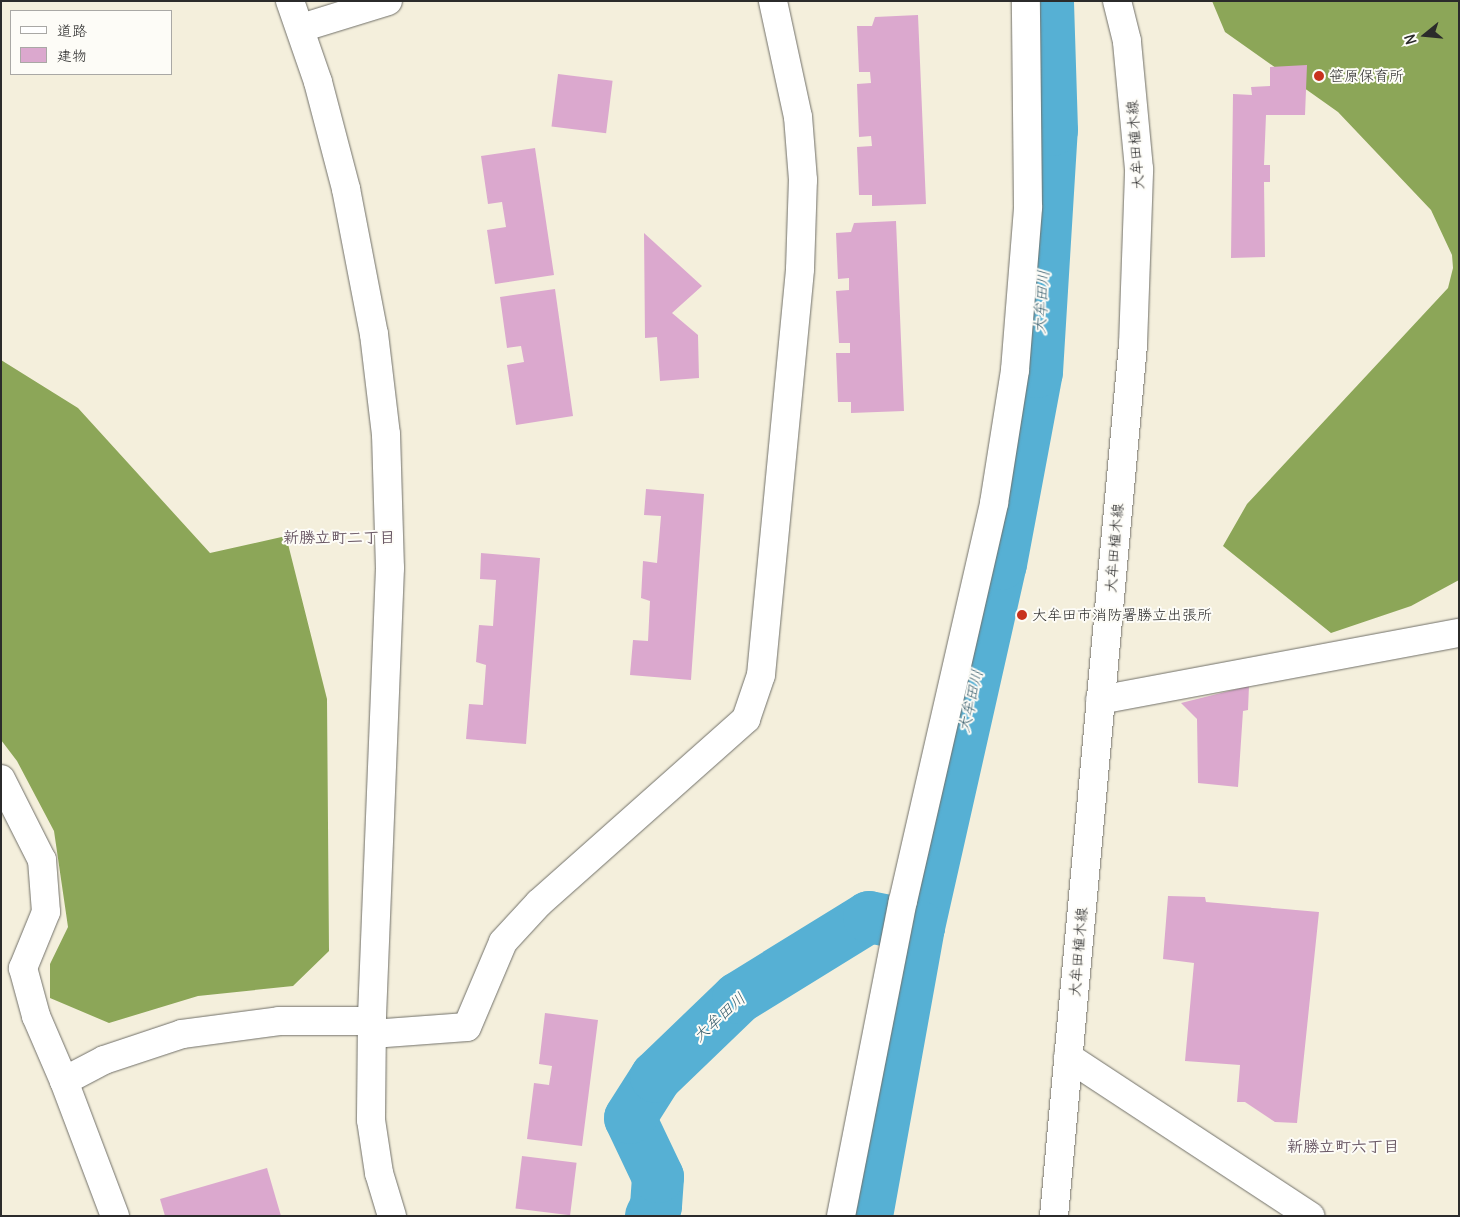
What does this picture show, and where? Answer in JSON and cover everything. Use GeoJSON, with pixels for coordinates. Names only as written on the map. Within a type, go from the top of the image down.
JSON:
{"type":"FeatureCollection","features":[{"type":"Feature","properties":{"kind":"street"},"geometry":{"type":"LineString","coordinates":[[290,1],[301,28],[346,189],[374,334],[386,434],[390,568],[372,1027],[371,1120],[379,1173],[392,1216]]}},
{"type":"Feature","properties":{"kind":"street"},"geometry":{"type":"LineString","coordinates":[[301,28],[388,1]]}},
{"type":"Feature","properties":{"kind":"street"},"geometry":{"type":"LineString","coordinates":[[64,1081],[104,1060],[182,1034],[280,1021],[372,1027],[467,1027],[503,942],[539,903],[746,719],[761,675],[800,259],[803,180],[798,118],[773,1]]}},
{"type":"Feature","properties":{"kind":"street"},"geometry":{"type":"LineString","coordinates":[[841,1216],[903,901],[994,503],[1015,370],[1028,207],[1026,1]]}},
{"type":"Feature","properties":{"kind":"street","name":"大牟田植木線"},"geometry":{"type":"LineString","coordinates":[[1054,1216],[1133,345],[1139,169],[1127,41],[1117,1]]}},
{"type":"Feature","properties":{"kind":"street"},"geometry":{"type":"LineString","coordinates":[[1100,700],[1459,632]]}},
{"type":"Feature","properties":{"kind":"street"},"geometry":{"type":"LineString","coordinates":[[1,779],[42,860],[46,912],[23,968],[36,1016],[64,1081],[115,1216]]}},
{"type":"Feature","properties":{"kind":"street"},"geometry":{"type":"LineString","coordinates":[[1068,1057],[1310,1216]]}},
{"type":"Feature","properties":{"kind":"green space"},"geometry":{"type":"Polygon","coordinates":[[[1212,1],[1459,1],[1459,580],[1411,606],[1331,633],[1223,546],[1247,504],[1448,288],[1453,268],[1452,255],[1431,210],[1338,112],[1225,32],[1212,1]]]}},
{"type":"Feature","properties":{"kind":"green space"},"geometry":{"type":"Polygon","coordinates":[[[1,360],[78,408],[210,553],[286,536],[327,699],[329,951],[293,986],[198,996],[109,1023],[50,998],[50,964],[68,927],[54,831],[17,761],[1,740],[1,360]]]}},
{"type":"Feature","properties":{"kind":"building"},"geometry":{"type":"Polygon","coordinates":[[[918,15],[926,204],[872,206],[872,195],[859,195],[857,147],[872,146],[871,136],[859,137],[857,84],[871,83],[870,72],[859,72],[857,26],[872,26],[875,17],[918,15]]]}},
{"type":"Feature","properties":{"kind":"building"},"geometry":{"type":"Polygon","coordinates":[[[1307,65],[1305,115],[1266,115],[1264,165],[1270,165],[1270,182],[1264,182],[1265,257],[1231,258],[1233,94],[1252,95],[1251,87],[1270,86],[1270,67],[1307,65]]]}},
{"type":"Feature","properties":{"kind":"building"},"geometry":{"type":"Polygon","coordinates":[[[558,74],[613,81],[606,133],[552,127],[558,74]]]}},
{"type":"Feature","properties":{"kind":"building"},"geometry":{"type":"Polygon","coordinates":[[[535,148],[554,275],[495,284],[487,230],[506,227],[502,202],[488,204],[481,156],[535,148]]]}},
{"type":"Feature","properties":{"kind":"building"},"geometry":{"type":"Polygon","coordinates":[[[896,221],[904,411],[851,413],[851,402],[838,402],[836,353],[850,353],[850,343],[839,343],[836,291],[849,290],[849,278],[838,279],[836,233],[851,232],[854,223],[896,221]]]}},
{"type":"Feature","properties":{"kind":"building"},"geometry":{"type":"Polygon","coordinates":[[[644,233],[702,286],[672,313],[698,335],[699,378],[660,381],[657,337],[645,338],[644,233]]]}},
{"type":"Feature","properties":{"kind":"building"},"geometry":{"type":"Polygon","coordinates":[[[555,289],[573,416],[516,425],[507,365],[524,362],[521,346],[507,348],[500,297],[555,289]]]}},
{"type":"Feature","properties":{"kind":"building"},"geometry":{"type":"Polygon","coordinates":[[[646,489],[704,494],[691,680],[630,675],[633,640],[648,641],[650,601],[641,598],[643,561],[657,563],[661,516],[644,515],[646,489]]]}},
{"type":"Feature","properties":{"kind":"building"},"geometry":{"type":"Polygon","coordinates":[[[481,553],[540,558],[526,744],[466,739],[469,704],[483,705],[486,665],[476,662],[479,625],[493,626],[496,580],[480,579],[481,553]]]}},
{"type":"Feature","properties":{"kind":"building"},"geometry":{"type":"Polygon","coordinates":[[[1249,686],[1248,710],[1243,711],[1238,787],[1198,783],[1197,719],[1181,703],[1249,686]]]}},
{"type":"Feature","properties":{"kind":"building"},"geometry":{"type":"Polygon","coordinates":[[[1168,896],[1205,897],[1206,902],[1319,912],[1297,1123],[1275,1122],[1245,1102],[1237,1102],[1240,1065],[1185,1061],[1194,963],[1163,959],[1168,896]]]}},
{"type":"Feature","properties":{"kind":"building"},"geometry":{"type":"Polygon","coordinates":[[[545,1013],[598,1020],[582,1146],[527,1139],[534,1083],[549,1085],[552,1066],[539,1064],[545,1013]]]}},
{"type":"Feature","properties":{"kind":"building"},"geometry":{"type":"Polygon","coordinates":[[[522,1156],[577,1163],[570,1215],[516,1209],[522,1156]]]}},
{"type":"Feature","properties":{"kind":"building"},"geometry":{"type":"Polygon","coordinates":[[[267,1168],[281,1216],[165,1216],[160,1199],[267,1168]]]}},
{"type":"Feature","properties":{"kind":"waterway","name":"大牟田川"},"geometry":{"type":"LineString","coordinates":[[651,1216],[656,1206],[658,1177],[630,1118],[656,1077],[738,998],[869,917],[919,927],[1001,564],[1037,372],[1052,130],[1048,1]]}},
{"type":"Feature","properties":{"kind":"waterway"},"geometry":{"type":"LineString","coordinates":[[867,1216],[919,927]]}},
{"type":"Feature","properties":{"kind":"place","name":"笹原保育所"},"geometry":{"type":"Point","coordinates":[1319,76]}},
{"type":"Feature","properties":{"kind":"place","name":"大牟田市消防署勝立出張所"},"geometry":{"type":"Point","coordinates":[1022,615]}},
{"type":"Feature","properties":{"kind":"district","name":"新勝立町二丁目"},"geometry":{"type":"Point","coordinates":[339,537]}},
{"type":"Feature","properties":{"kind":"district","name":"新勝立町六丁目"},"geometry":{"type":"Point","coordinates":[1343,1146]}}]}
